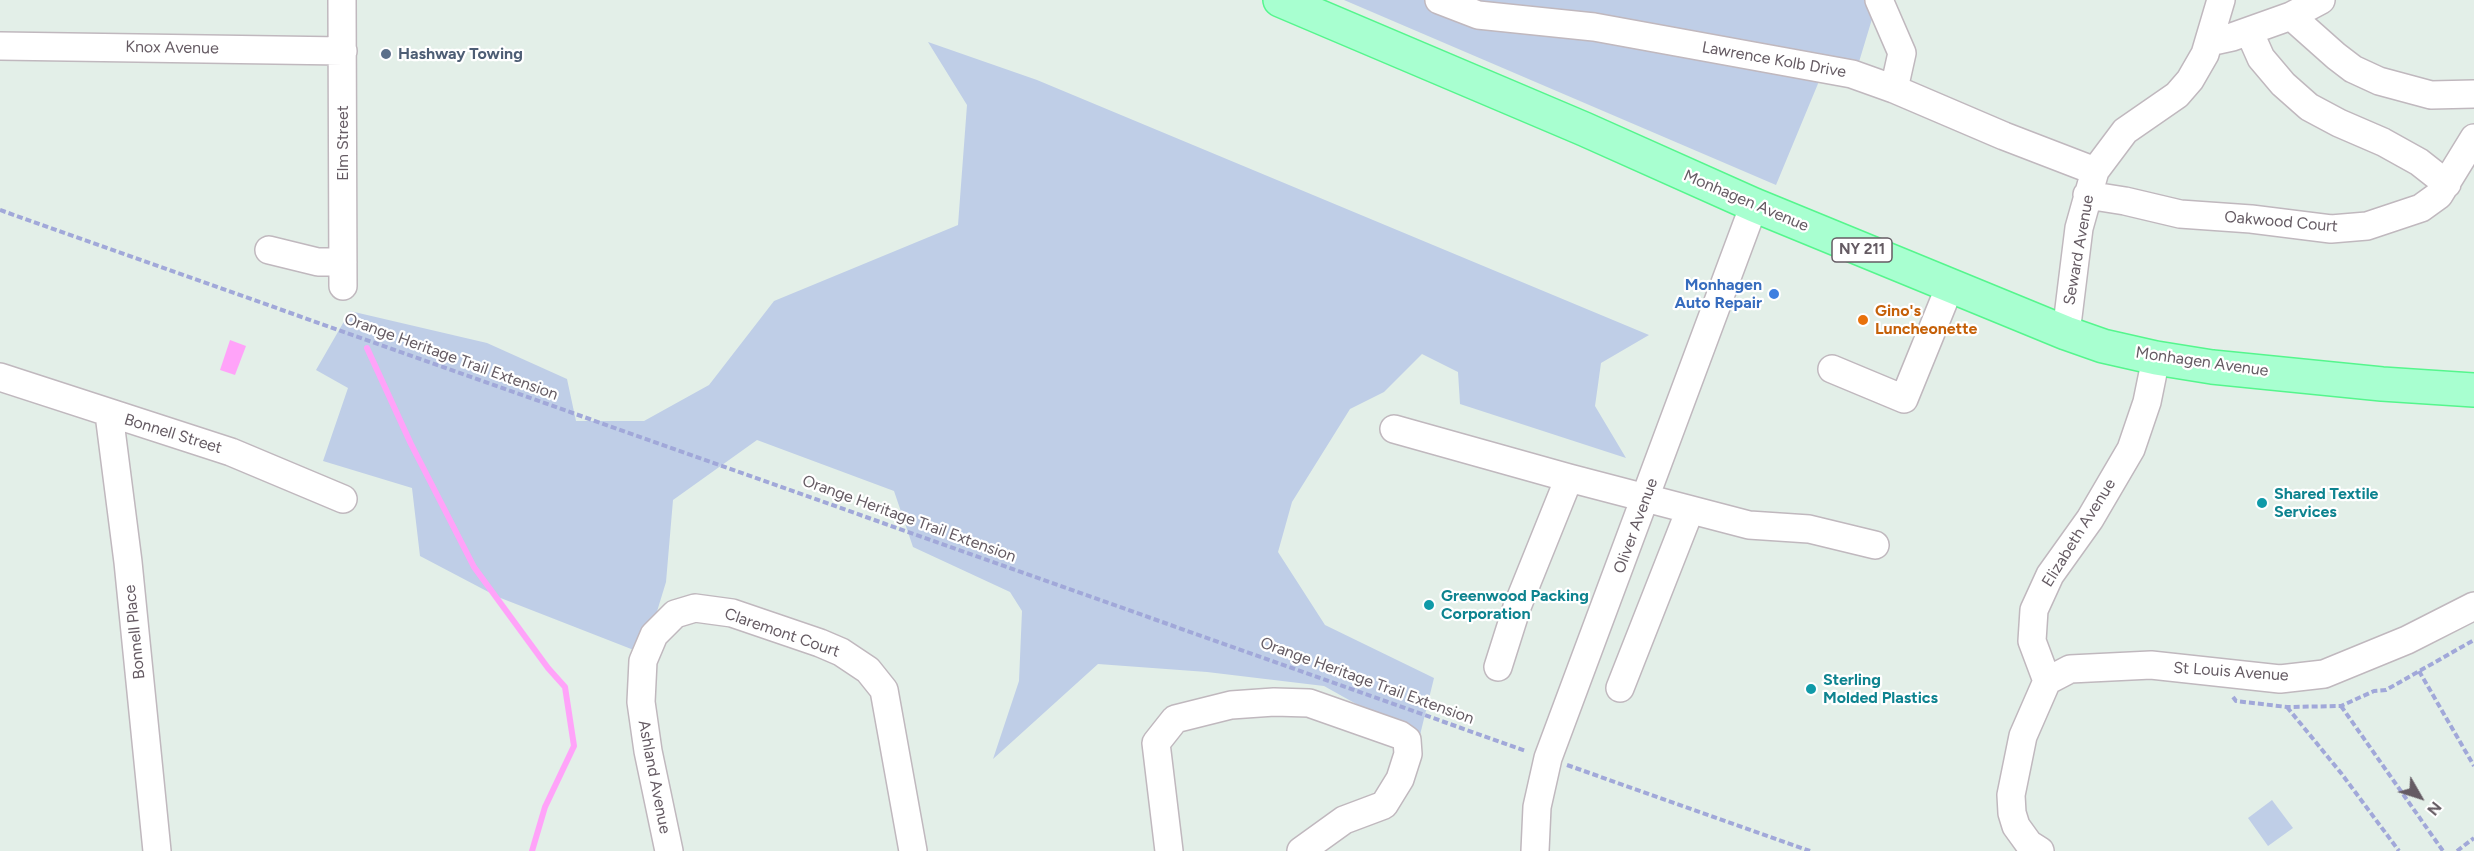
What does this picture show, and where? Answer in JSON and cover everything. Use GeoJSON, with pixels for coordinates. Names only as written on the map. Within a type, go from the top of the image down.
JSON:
{"type":"FeatureCollection","features":[{"type":"Feature","properties":{"kind":"main road","name":"Monhagen Avenue"},"geometry":{"type":"LineString","coordinates":[[1280,0],[1584,129],[1754,205],[2066,333],[2103,346],[2212,367],[2474,390]]}},
{"type":"Feature","properties":{"kind":"street","name":"Elm Street"},"geometry":{"type":"LineString","coordinates":[[269,250],[318,262],[343,274],[342,0]]}},
{"type":"Feature","properties":{"kind":"street","name":"Lawrence Kolb Drive"},"geometry":{"type":"LineString","coordinates":[[1439,0],[1478,15],[1594,27],[1852,74],[1894,88],[2004,136],[2091,183]]}},
{"type":"Feature","properties":{"kind":"street"},"geometry":{"type":"LineString","coordinates":[[1879,0],[1902,53],[1894,88]]}},
{"type":"Feature","properties":{"kind":"street","name":"Seward Avenue"},"geometry":{"type":"LineString","coordinates":[[2066,333],[2079,228],[2091,183],[2125,131],[2177,95],[2190,80],[2205,54],[2221,0]]}},
{"type":"Feature","properties":{"kind":"street"},"geometry":{"type":"LineString","coordinates":[[2209,42],[2291,16],[2321,0]]}},
{"type":"Feature","properties":{"kind":"street"},"geometry":{"type":"LineString","coordinates":[[2291,16],[2336,57],[2353,69],[2379,81],[2431,95],[2474,94]]}},
{"type":"Feature","properties":{"kind":"street"},"geometry":{"type":"LineString","coordinates":[[2249,31],[2261,58],[2283,84],[2309,107],[2339,123],[2384,141],[2419,162],[2447,184]]}},
{"type":"Feature","properties":{"kind":"street","name":"Knox Avenue"},"geometry":{"type":"LineString","coordinates":[[0,46],[343,51]]}},
{"type":"Feature","properties":{"kind":"street","name":"Oakwood Court"},"geometry":{"type":"LineString","coordinates":[[2091,183],[2125,201],[2180,214],[2251,219],[2331,229],[2367,226],[2421,208],[2439,195],[2474,138]]}},
{"type":"Feature","properties":{"kind":"street","name":"Oliver Avenue"},"geometry":{"type":"LineString","coordinates":[[1535,851],[1537,807],[1548,758],[1754,205]]}},
{"type":"Feature","properties":{"kind":"street"},"geometry":{"type":"LineString","coordinates":[[1832,369],[1904,399],[1950,286]]}},
{"type":"Feature","properties":{"kind":"street","name":"Elizabeth Avenue"},"geometry":{"type":"LineString","coordinates":[[2047,681],[2032,641],[2034,610],[2050,575],[2090,519],[2131,449],[2147,402],[2156,358]]}},
{"type":"Feature","properties":{"kind":"street","name":"Bonnell Street"},"geometry":{"type":"LineString","coordinates":[[0,377],[231,452],[343,499]]}},
{"type":"Feature","properties":{"kind":"street","name":"Bonnell Place"},"geometry":{"type":"LineString","coordinates":[[109,414],[128,562],[157,851]]}},
{"type":"Feature","properties":{"kind":"street"},"geometry":{"type":"LineString","coordinates":[[1394,429],[1749,525],[1809,529],[1875,544]]}},
{"type":"Feature","properties":{"kind":"street"},"geometry":{"type":"LineString","coordinates":[[1498,667],[1517,607],[1569,478]]}},
{"type":"Feature","properties":{"kind":"street"},"geometry":{"type":"LineString","coordinates":[[1620,688],[1690,510]]}},
{"type":"Feature","properties":{"kind":"street"},"geometry":{"type":"LineString","coordinates":[[1607,604],[1648,616]]}},
{"type":"Feature","properties":{"kind":"street","name":"St Louis Avenue"},"geometry":{"type":"LineString","coordinates":[[2047,681],[2070,669],[2151,665],[2280,679],[2324,674],[2407,640],[2474,606]]}},
{"type":"Feature","properties":{"kind":"street","name":"Claremont Court"},"geometry":{"type":"LineString","coordinates":[[641,702],[642,661],[654,635],[675,614],[695,608],[732,613],[841,652],[868,670],[884,690],[913,851]]}},
{"type":"Feature","properties":{"kind":"street"},"geometry":{"type":"LineString","coordinates":[[2040,851],[2029,844],[2016,826],[2012,813],[2011,795],[2023,736],[2047,681]]}},
{"type":"Feature","properties":{"kind":"street","name":"Ashland Avenue"},"geometry":{"type":"LineString","coordinates":[[641,702],[648,750],[669,851]]}},
{"type":"Feature","properties":{"kind":"street"},"geometry":{"type":"LineString","coordinates":[[1169,851],[1156,743],[1175,719],[1231,705],[1274,702],[1309,703],[1400,735],[1407,740],[1408,754],[1400,779],[1384,805],[1344,820],[1300,851]]}},
{"type":"Feature","properties":{"kind":"path","name":"Orange Heritage Trail Extension"},"geometry":{"type":"LineString","coordinates":[[0,210],[1810,851]]}},
{"type":"Feature","properties":{"kind":"path"},"geometry":{"type":"LineString","coordinates":[[2419,672],[2474,766]]}},
{"type":"Feature","properties":{"kind":"path"},"geometry":{"type":"LineString","coordinates":[[2342,706],[2443,851]]}},
{"type":"Feature","properties":{"kind":"path"},"geometry":{"type":"LineString","coordinates":[[2287,707],[2341,773],[2398,851]]}},
{"type":"Feature","properties":{"kind":"path"},"geometry":{"type":"LineString","coordinates":[[2457,851],[2474,838]]}},
{"type":"Feature","properties":{"kind":"shaded area"},"geometry":{"type":"Polygon","coordinates":[[[1344,0],[1864,0],[1872,19],[1852,85],[1822,74],[1776,185],[1344,0]]]}},
{"type":"Feature","properties":{"kind":"shaded area"},"geometry":{"type":"Polygon","coordinates":[[[928,42],[1037,80],[1649,335],[1601,363],[1595,406],[1626,458],[1460,404],[1458,372],[1422,354],[1384,392],[1350,409],[1292,502],[1278,552],[1325,625],[1434,678],[1419,739],[1324,686],[1207,672],[1098,664],[993,759],[1019,681],[1022,611],[1010,592],[913,547],[894,491],[757,440],[673,500],[666,582],[644,654],[498,597],[420,556],[412,488],[323,461],[348,388],[316,370],[350,311],[487,343],[567,379],[576,421],[644,421],[709,385],[774,301],[958,225],[967,105],[928,42]]]}},
{"type":"Feature","properties":{"kind":"shaded area"},"geometry":{"type":"Polygon","coordinates":[[[230,340],[246,346],[235,375],[220,370],[230,340]]]}},
{"type":"Feature","properties":{"kind":"shaded area"},"geometry":{"type":"Polygon","coordinates":[[[2272,800],[2293,828],[2268,846],[2248,818],[2272,800]]]}},
{"type":"Feature","properties":{"kind":"waterway"},"geometry":{"type":"LineString","coordinates":[[367,348],[411,444],[474,567],[548,668],[565,687],[574,746],[545,807],[532,851]]}},
{"type":"Feature","properties":{"kind":"place","name":"Hashway Towing"},"geometry":{"type":"Point","coordinates":[386,54]}},
{"type":"Feature","properties":{"kind":"place","name":"Monhagen Auto Repair"},"geometry":{"type":"Point","coordinates":[1774,294]}},
{"type":"Feature","properties":{"kind":"place","name":"Gino's Luncheonette"},"geometry":{"type":"Point","coordinates":[1863,320]}},
{"type":"Feature","properties":{"kind":"place","name":"Shared Textile Services"},"geometry":{"type":"Point","coordinates":[2262,503]}},
{"type":"Feature","properties":{"kind":"place","name":"Greenwood Packing Corporation"},"geometry":{"type":"Point","coordinates":[1429,605]}},
{"type":"Feature","properties":{"kind":"place","name":"Sterling Molded Plastics"},"geometry":{"type":"Point","coordinates":[1811,689]}}]}
